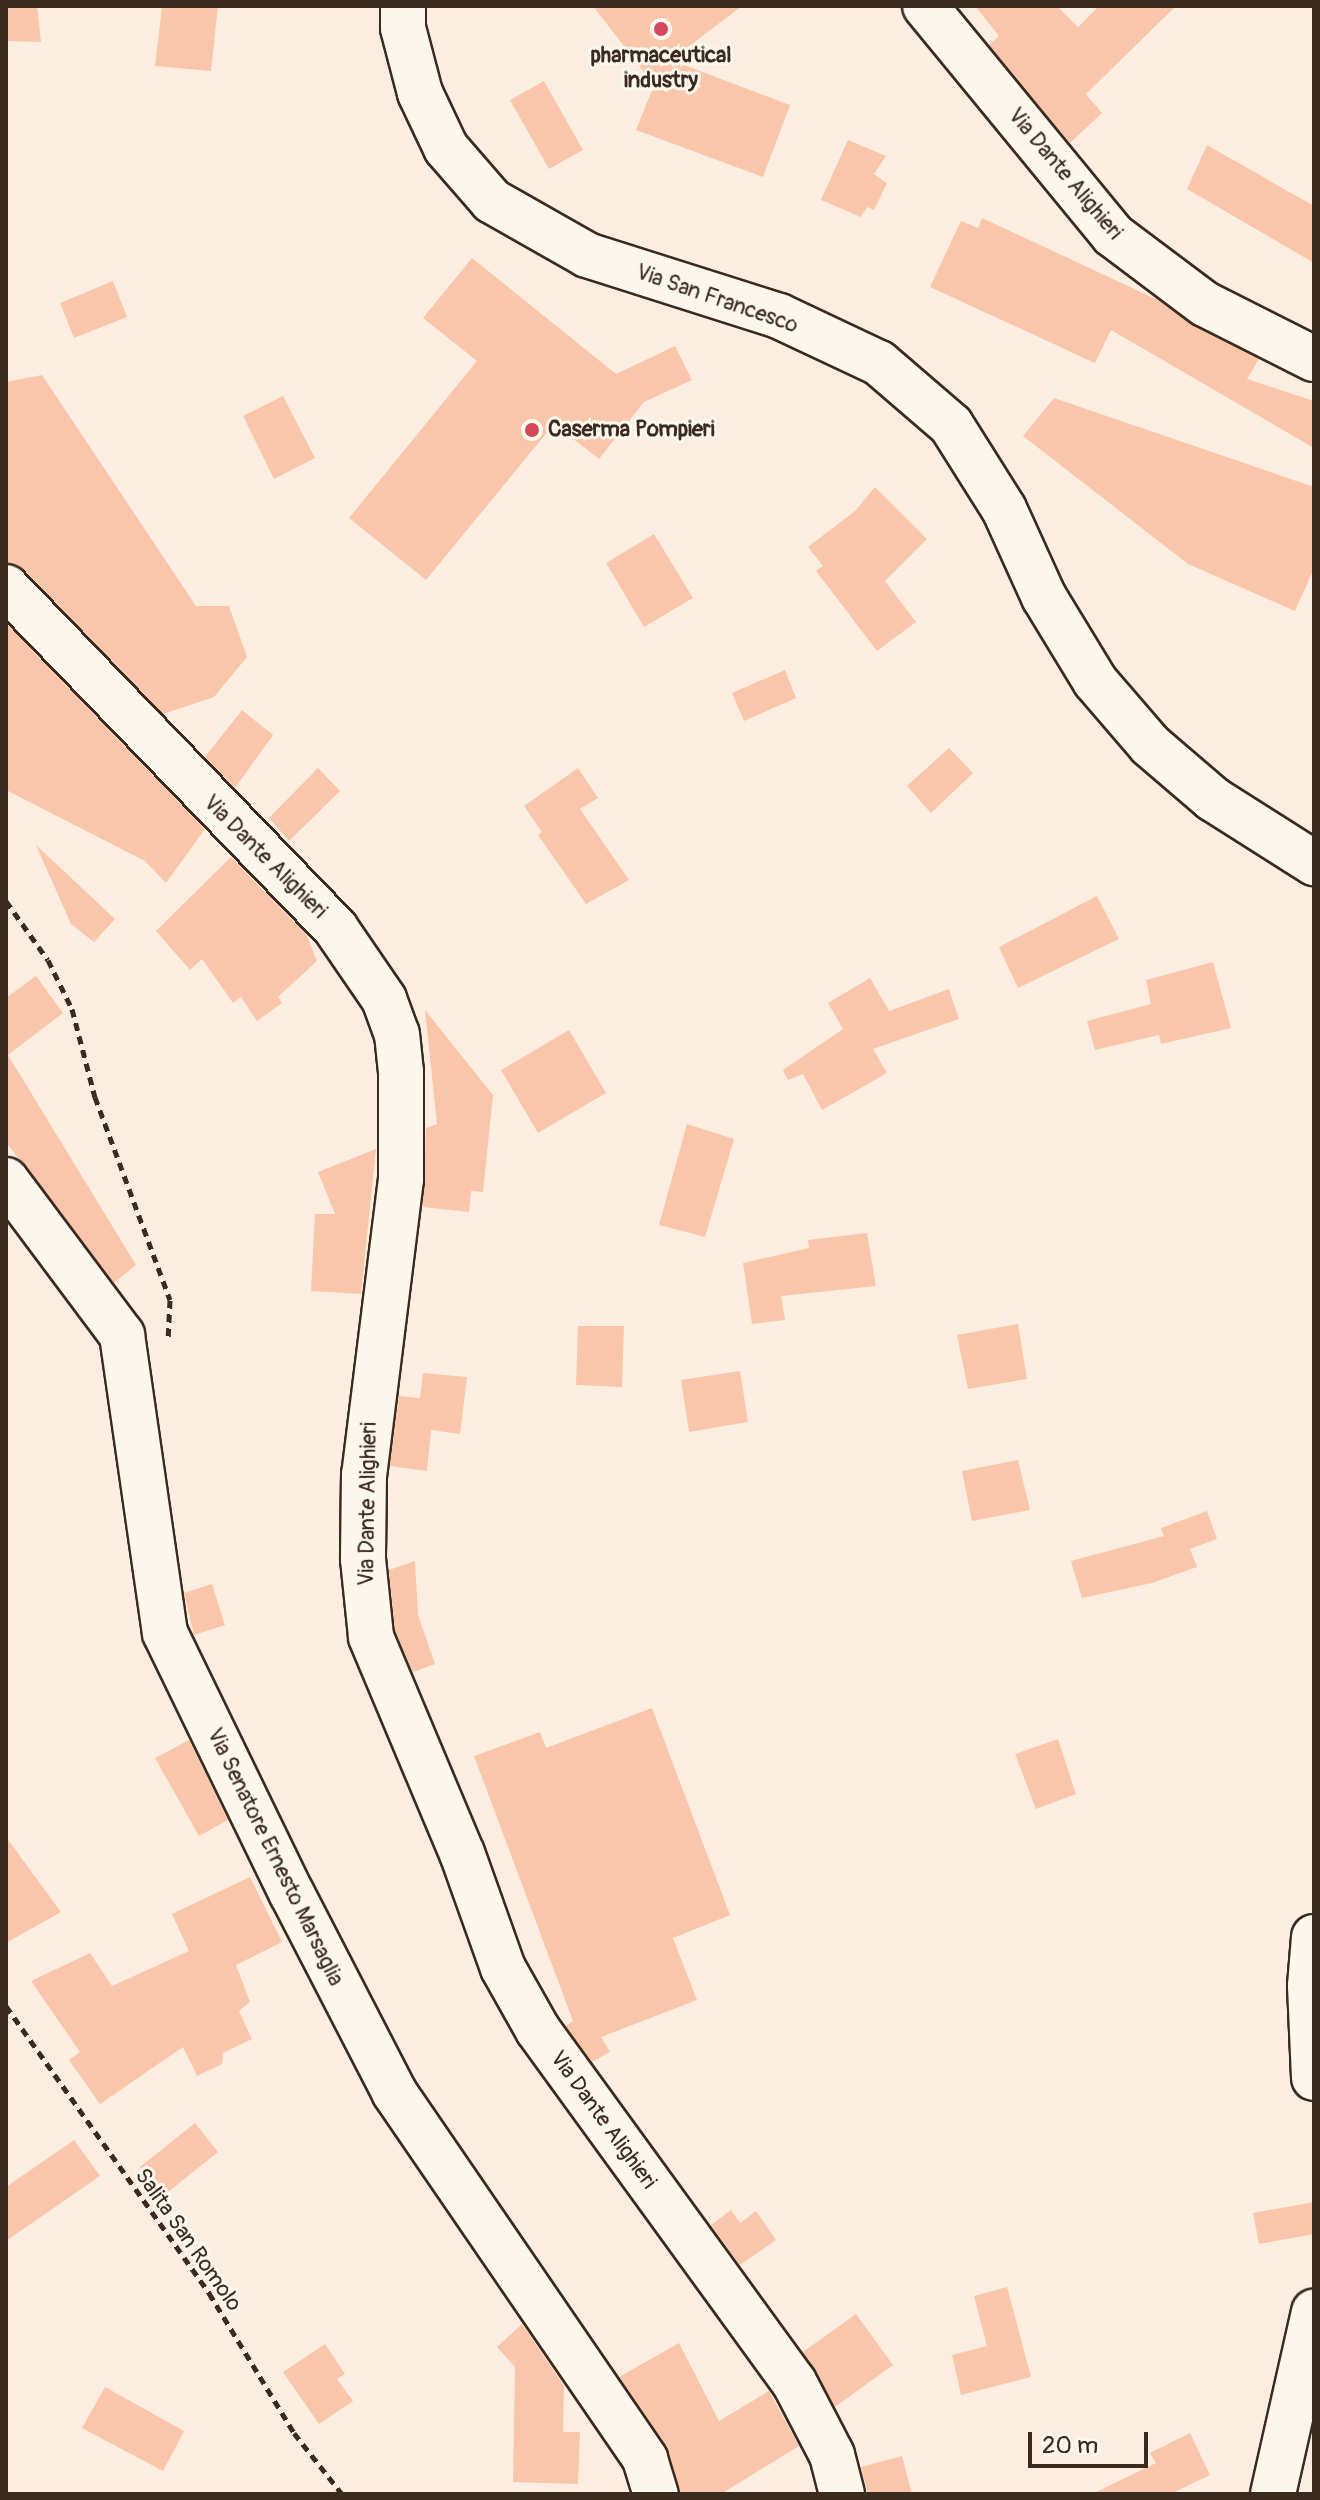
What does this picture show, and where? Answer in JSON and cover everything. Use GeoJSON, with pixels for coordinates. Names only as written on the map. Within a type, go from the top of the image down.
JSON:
{"type":"FeatureCollection","features":[{"type":"Feature","properties":{"kind":"street","name":"Via San Francesco"},"geometry":{"type":"LineString","coordinates":[[403,6],[403,28],[420,93],[446,148],[492,201],[587,255],[779,316],[879,363],[951,425],[1004,509],[1044,597],[1095,681],[1150,745],[1213,799],[1314,863]]}},
{"type":"Feature","properties":{"kind":"street","name":"Via Dante Alighieri"},"geometry":{"type":"LineString","coordinates":[[925,6],[1113,235],[1205,304],[1314,359]]}},
{"type":"Feature","properties":{"kind":"street","name":"Via Dante Alighieri"},"geometry":{"type":"LineString","coordinates":[[6,587],[336,929],[384,999],[397,1034],[401,1072],[401,1179],[364,1474],[363,1559],[371,1637],[462,1853],[503,1968],[538,2030],[794,2382],[832,2455],[842,2494]]}},
{"type":"Feature","properties":{"kind":"street","name":"Via Senatore Ernesto Marsaglia"},"geometry":{"type":"LineString","coordinates":[[6,1180],[122,1335],[165,1633],[292,1894],[394,2092],[645,2459],[656,2494]]}},
{"type":"Feature","properties":{"kind":"street"},"geometry":{"type":"LineString","coordinates":[[1314,1937],[1310,1986],[1314,2078]]}},
{"type":"Feature","properties":{"kind":"street"},"geometry":{"type":"LineString","coordinates":[[1273,2494],[1314,2312]]}},
{"type":"Feature","properties":{"kind":"path"},"geometry":{"type":"LineString","coordinates":[[6,901],[48,960],[72,1009],[95,1097],[170,1300],[168,1355]]}},
{"type":"Feature","properties":{"kind":"path","name":"Salita San Romolo"},"geometry":{"type":"LineString","coordinates":[[6,2006],[209,2293],[294,2433],[342,2494]]}},
{"type":"Feature","properties":{"kind":"building"},"geometry":{"type":"Polygon","coordinates":[[[6,6],[37,6],[41,42],[6,41],[6,6]]]}},
{"type":"Feature","properties":{"kind":"building"},"geometry":{"type":"Polygon","coordinates":[[[162,6],[218,6],[211,71],[155,66],[162,6]]]}},
{"type":"Feature","properties":{"kind":"building"},"geometry":{"type":"Polygon","coordinates":[[[593,6],[742,6],[671,60],[790,105],[763,177],[636,130],[654,85],[593,6]]]}},
{"type":"Feature","properties":{"kind":"building"},"geometry":{"type":"Polygon","coordinates":[[[975,6],[1057,6],[1078,27],[1099,6],[1176,6],[1086,94],[1102,113],[1070,143],[989,45],[999,36],[975,6]]]}},
{"type":"Feature","properties":{"kind":"building"},"geometry":{"type":"Polygon","coordinates":[[[544,81],[583,150],[549,169],[510,100],[544,81]]]}},
{"type":"Feature","properties":{"kind":"building"},"geometry":{"type":"Polygon","coordinates":[[[848,140],[886,156],[874,174],[887,183],[874,210],[867,207],[861,217],[821,200],[848,140]]]}},
{"type":"Feature","properties":{"kind":"building"},"geometry":{"type":"Polygon","coordinates":[[[1207,145],[1314,206],[1314,263],[1187,189],[1207,145]]]}},
{"type":"Feature","properties":{"kind":"building"},"geometry":{"type":"Polygon","coordinates":[[[982,218],[1158,300],[1194,326],[1259,359],[1247,379],[1314,401],[1314,448],[1111,330],[1095,363],[930,287],[961,221],[978,228],[982,218]]]}},
{"type":"Feature","properties":{"kind":"building"},"geometry":{"type":"Polygon","coordinates":[[[472,258],[616,374],[675,346],[692,380],[644,402],[599,459],[554,424],[426,580],[349,518],[477,361],[423,318],[472,258]]]}},
{"type":"Feature","properties":{"kind":"building"},"geometry":{"type":"Polygon","coordinates":[[[113,281],[127,317],[74,338],[60,303],[113,281]]]}},
{"type":"Feature","properties":{"kind":"building"},"geometry":{"type":"Polygon","coordinates":[[[42,375],[196,606],[229,606],[247,657],[214,697],[163,714],[24,570],[6,563],[6,382],[42,375]]]}},
{"type":"Feature","properties":{"kind":"building"},"geometry":{"type":"Polygon","coordinates":[[[283,396],[315,458],[274,479],[243,416],[283,396]]]}},
{"type":"Feature","properties":{"kind":"building"},"geometry":{"type":"Polygon","coordinates":[[[1054,398],[1314,487],[1314,568],[1295,611],[1188,564],[1023,436],[1054,398]]]}},
{"type":"Feature","properties":{"kind":"building"},"geometry":{"type":"Polygon","coordinates":[[[875,487],[927,539],[885,581],[916,622],[877,651],[816,571],[823,566],[808,547],[855,511],[875,487]]]}},
{"type":"Feature","properties":{"kind":"building"},"geometry":{"type":"Polygon","coordinates":[[[654,534],[693,598],[644,627],[606,563],[654,534]]]}},
{"type":"Feature","properties":{"kind":"building"},"geometry":{"type":"Polygon","coordinates":[[[6,623],[205,829],[166,883],[145,861],[6,790],[6,623]]]}},
{"type":"Feature","properties":{"kind":"building"},"geometry":{"type":"Polygon","coordinates":[[[785,670],[796,698],[744,721],[732,693],[785,670]]]}},
{"type":"Feature","properties":{"kind":"building"},"geometry":{"type":"Polygon","coordinates":[[[242,710],[273,735],[235,788],[205,757],[242,710]]]}},
{"type":"Feature","properties":{"kind":"building"},"geometry":{"type":"Polygon","coordinates":[[[949,748],[973,773],[931,813],[907,786],[949,748]]]}},
{"type":"Feature","properties":{"kind":"building"},"geometry":{"type":"Polygon","coordinates":[[[318,768],[340,791],[289,841],[269,818],[318,768]]]}},
{"type":"Feature","properties":{"kind":"building"},"geometry":{"type":"Polygon","coordinates":[[[578,768],[598,798],[580,809],[629,880],[586,904],[538,835],[542,832],[524,806],[578,768]]]}},
{"type":"Feature","properties":{"kind":"building"},"geometry":{"type":"Polygon","coordinates":[[[36,845],[115,919],[94,942],[71,924],[36,845]]]}},
{"type":"Feature","properties":{"kind":"building"},"geometry":{"type":"Polygon","coordinates":[[[231,857],[306,934],[317,961],[278,997],[282,1003],[257,1021],[241,997],[233,1003],[202,959],[190,970],[156,931],[231,857]]]}},
{"type":"Feature","properties":{"kind":"building"},"geometry":{"type":"Polygon","coordinates":[[[1097,896],[1119,939],[1018,988],[999,947],[1097,896]]]}},
{"type":"Feature","properties":{"kind":"building"},"geometry":{"type":"Polygon","coordinates":[[[1213,962],[1231,1028],[1161,1044],[1159,1035],[1095,1050],[1087,1021],[1151,1004],[1146,980],[1213,962]]]}},
{"type":"Feature","properties":{"kind":"building"},"geometry":{"type":"Polygon","coordinates":[[[36,976],[63,1013],[8,1055],[136,1265],[114,1283],[6,1142],[6,998],[36,976]]]}},
{"type":"Feature","properties":{"kind":"building"},"geometry":{"type":"Polygon","coordinates":[[[870,978],[889,1011],[949,989],[959,1019],[873,1049],[887,1073],[822,1110],[803,1074],[788,1080],[783,1070],[843,1029],[828,1003],[870,978]]]}},
{"type":"Feature","properties":{"kind":"building"},"geometry":{"type":"Polygon","coordinates":[[[425,1010],[493,1095],[483,1192],[471,1191],[469,1212],[423,1207],[426,1128],[437,1124],[425,1010]]]}},
{"type":"Feature","properties":{"kind":"building"},"geometry":{"type":"Polygon","coordinates":[[[569,1030],[606,1093],[538,1133],[501,1070],[569,1030]]]}},
{"type":"Feature","properties":{"kind":"building"},"geometry":{"type":"Polygon","coordinates":[[[687,1124],[734,1139],[705,1237],[659,1225],[687,1124]]]}},
{"type":"Feature","properties":{"kind":"building"},"geometry":{"type":"Polygon","coordinates":[[[376,1149],[361,1294],[311,1291],[315,1214],[335,1214],[318,1172],[376,1149]]]}},
{"type":"Feature","properties":{"kind":"building"},"geometry":{"type":"Polygon","coordinates":[[[867,1233],[876,1286],[781,1296],[785,1320],[752,1324],[743,1263],[809,1248],[808,1240],[867,1233]]]}},
{"type":"Feature","properties":{"kind":"building"},"geometry":{"type":"Polygon","coordinates":[[[1018,1324],[1027,1379],[968,1389],[957,1335],[1018,1324]]]}},
{"type":"Feature","properties":{"kind":"building"},"geometry":{"type":"Polygon","coordinates":[[[578,1326],[624,1326],[622,1387],[576,1385],[578,1326]]]}},
{"type":"Feature","properties":{"kind":"building"},"geometry":{"type":"Polygon","coordinates":[[[740,1371],[748,1422],[689,1432],[681,1380],[740,1371]]]}},
{"type":"Feature","properties":{"kind":"building"},"geometry":{"type":"Polygon","coordinates":[[[423,1373],[467,1377],[460,1434],[431,1430],[427,1471],[390,1466],[399,1396],[420,1398],[423,1373]]]}},
{"type":"Feature","properties":{"kind":"building"},"geometry":{"type":"Polygon","coordinates":[[[1018,1460],[1030,1510],[972,1521],[962,1471],[1018,1460]]]}},
{"type":"Feature","properties":{"kind":"building"},"geometry":{"type":"Polygon","coordinates":[[[1207,1511],[1217,1539],[1190,1549],[1197,1567],[1152,1583],[1082,1598],[1071,1561],[1164,1536],[1161,1528],[1207,1511]]]}},
{"type":"Feature","properties":{"kind":"building"},"geometry":{"type":"Polygon","coordinates":[[[415,1561],[418,1615],[435,1664],[413,1672],[395,1631],[389,1570],[415,1561]]]}},
{"type":"Feature","properties":{"kind":"building"},"geometry":{"type":"Polygon","coordinates":[[[212,1584],[225,1625],[194,1635],[184,1593],[212,1584]]]}},
{"type":"Feature","properties":{"kind":"building"},"geometry":{"type":"Polygon","coordinates":[[[652,1708],[730,1915],[673,1938],[697,2000],[601,2037],[610,2052],[592,2062],[566,2026],[573,2021],[474,1756],[540,1732],[546,1748],[652,1708]]]}},
{"type":"Feature","properties":{"kind":"building"},"geometry":{"type":"Polygon","coordinates":[[[1058,1739],[1076,1794],[1036,1809],[1015,1754],[1058,1739]]]}},
{"type":"Feature","properties":{"kind":"building"},"geometry":{"type":"Polygon","coordinates":[[[189,1740],[228,1820],[199,1836],[155,1758],[189,1740]]]}},
{"type":"Feature","properties":{"kind":"building"},"geometry":{"type":"Polygon","coordinates":[[[6,1837],[61,1912],[6,1943],[6,1837]]]}},
{"type":"Feature","properties":{"kind":"building"},"geometry":{"type":"Polygon","coordinates":[[[250,1877],[282,1942],[236,1965],[250,2002],[239,2011],[252,2039],[223,2053],[222,2064],[197,2076],[183,2047],[100,2104],[69,2060],[80,2052],[31,1981],[90,1953],[112,1986],[189,1951],[172,1914],[250,1877]]]}},
{"type":"Feature","properties":{"kind":"building"},"geometry":{"type":"Polygon","coordinates":[[[195,2123],[218,2152],[163,2196],[140,2167],[195,2123]]]}},
{"type":"Feature","properties":{"kind":"building"},"geometry":{"type":"Polygon","coordinates":[[[74,2140],[100,2176],[6,2241],[6,2187],[74,2140]]]}},
{"type":"Feature","properties":{"kind":"building"},"geometry":{"type":"Polygon","coordinates":[[[1314,2202],[1314,2234],[1259,2244],[1253,2213],[1314,2202]]]}},
{"type":"Feature","properties":{"kind":"building"},"geometry":{"type":"Polygon","coordinates":[[[731,2210],[740,2223],[756,2211],[776,2240],[740,2265],[711,2225],[731,2210]]]}},
{"type":"Feature","properties":{"kind":"building"},"geometry":{"type":"Polygon","coordinates":[[[1007,2287],[1031,2377],[961,2395],[952,2355],[987,2346],[974,2296],[1007,2287]]]}},
{"type":"Feature","properties":{"kind":"building"},"geometry":{"type":"Polygon","coordinates":[[[856,2314],[893,2365],[835,2407],[803,2352],[856,2314]]]}},
{"type":"Feature","properties":{"kind":"building"},"geometry":{"type":"Polygon","coordinates":[[[522,2324],[564,2386],[563,2432],[580,2432],[578,2484],[513,2482],[515,2367],[497,2347],[522,2324]]]}},
{"type":"Feature","properties":{"kind":"building"},"geometry":{"type":"Polygon","coordinates":[[[679,2343],[719,2421],[769,2391],[799,2446],[721,2494],[680,2494],[666,2445],[619,2377],[679,2343]]]}},
{"type":"Feature","properties":{"kind":"building"},"geometry":{"type":"Polygon","coordinates":[[[325,2344],[345,2374],[337,2379],[353,2401],[319,2424],[283,2372],[325,2344]]]}},
{"type":"Feature","properties":{"kind":"building"},"geometry":{"type":"Polygon","coordinates":[[[105,2387],[184,2431],[163,2471],[82,2428],[105,2387]]]}},
{"type":"Feature","properties":{"kind":"building"},"geometry":{"type":"Polygon","coordinates":[[[1190,2433],[1210,2475],[1170,2494],[1092,2494],[1156,2463],[1150,2453],[1190,2433]]]}},
{"type":"Feature","properties":{"kind":"building"},"geometry":{"type":"Polygon","coordinates":[[[902,2456],[912,2494],[868,2494],[861,2467],[902,2456]]]}},
{"type":"Feature","properties":{"kind":"place","name":"pharmaceutical industry"},"geometry":{"type":"Point","coordinates":[661,29]}},
{"type":"Feature","properties":{"kind":"place","name":"Caserma Pompieri"},"geometry":{"type":"Point","coordinates":[532,430]}}]}
